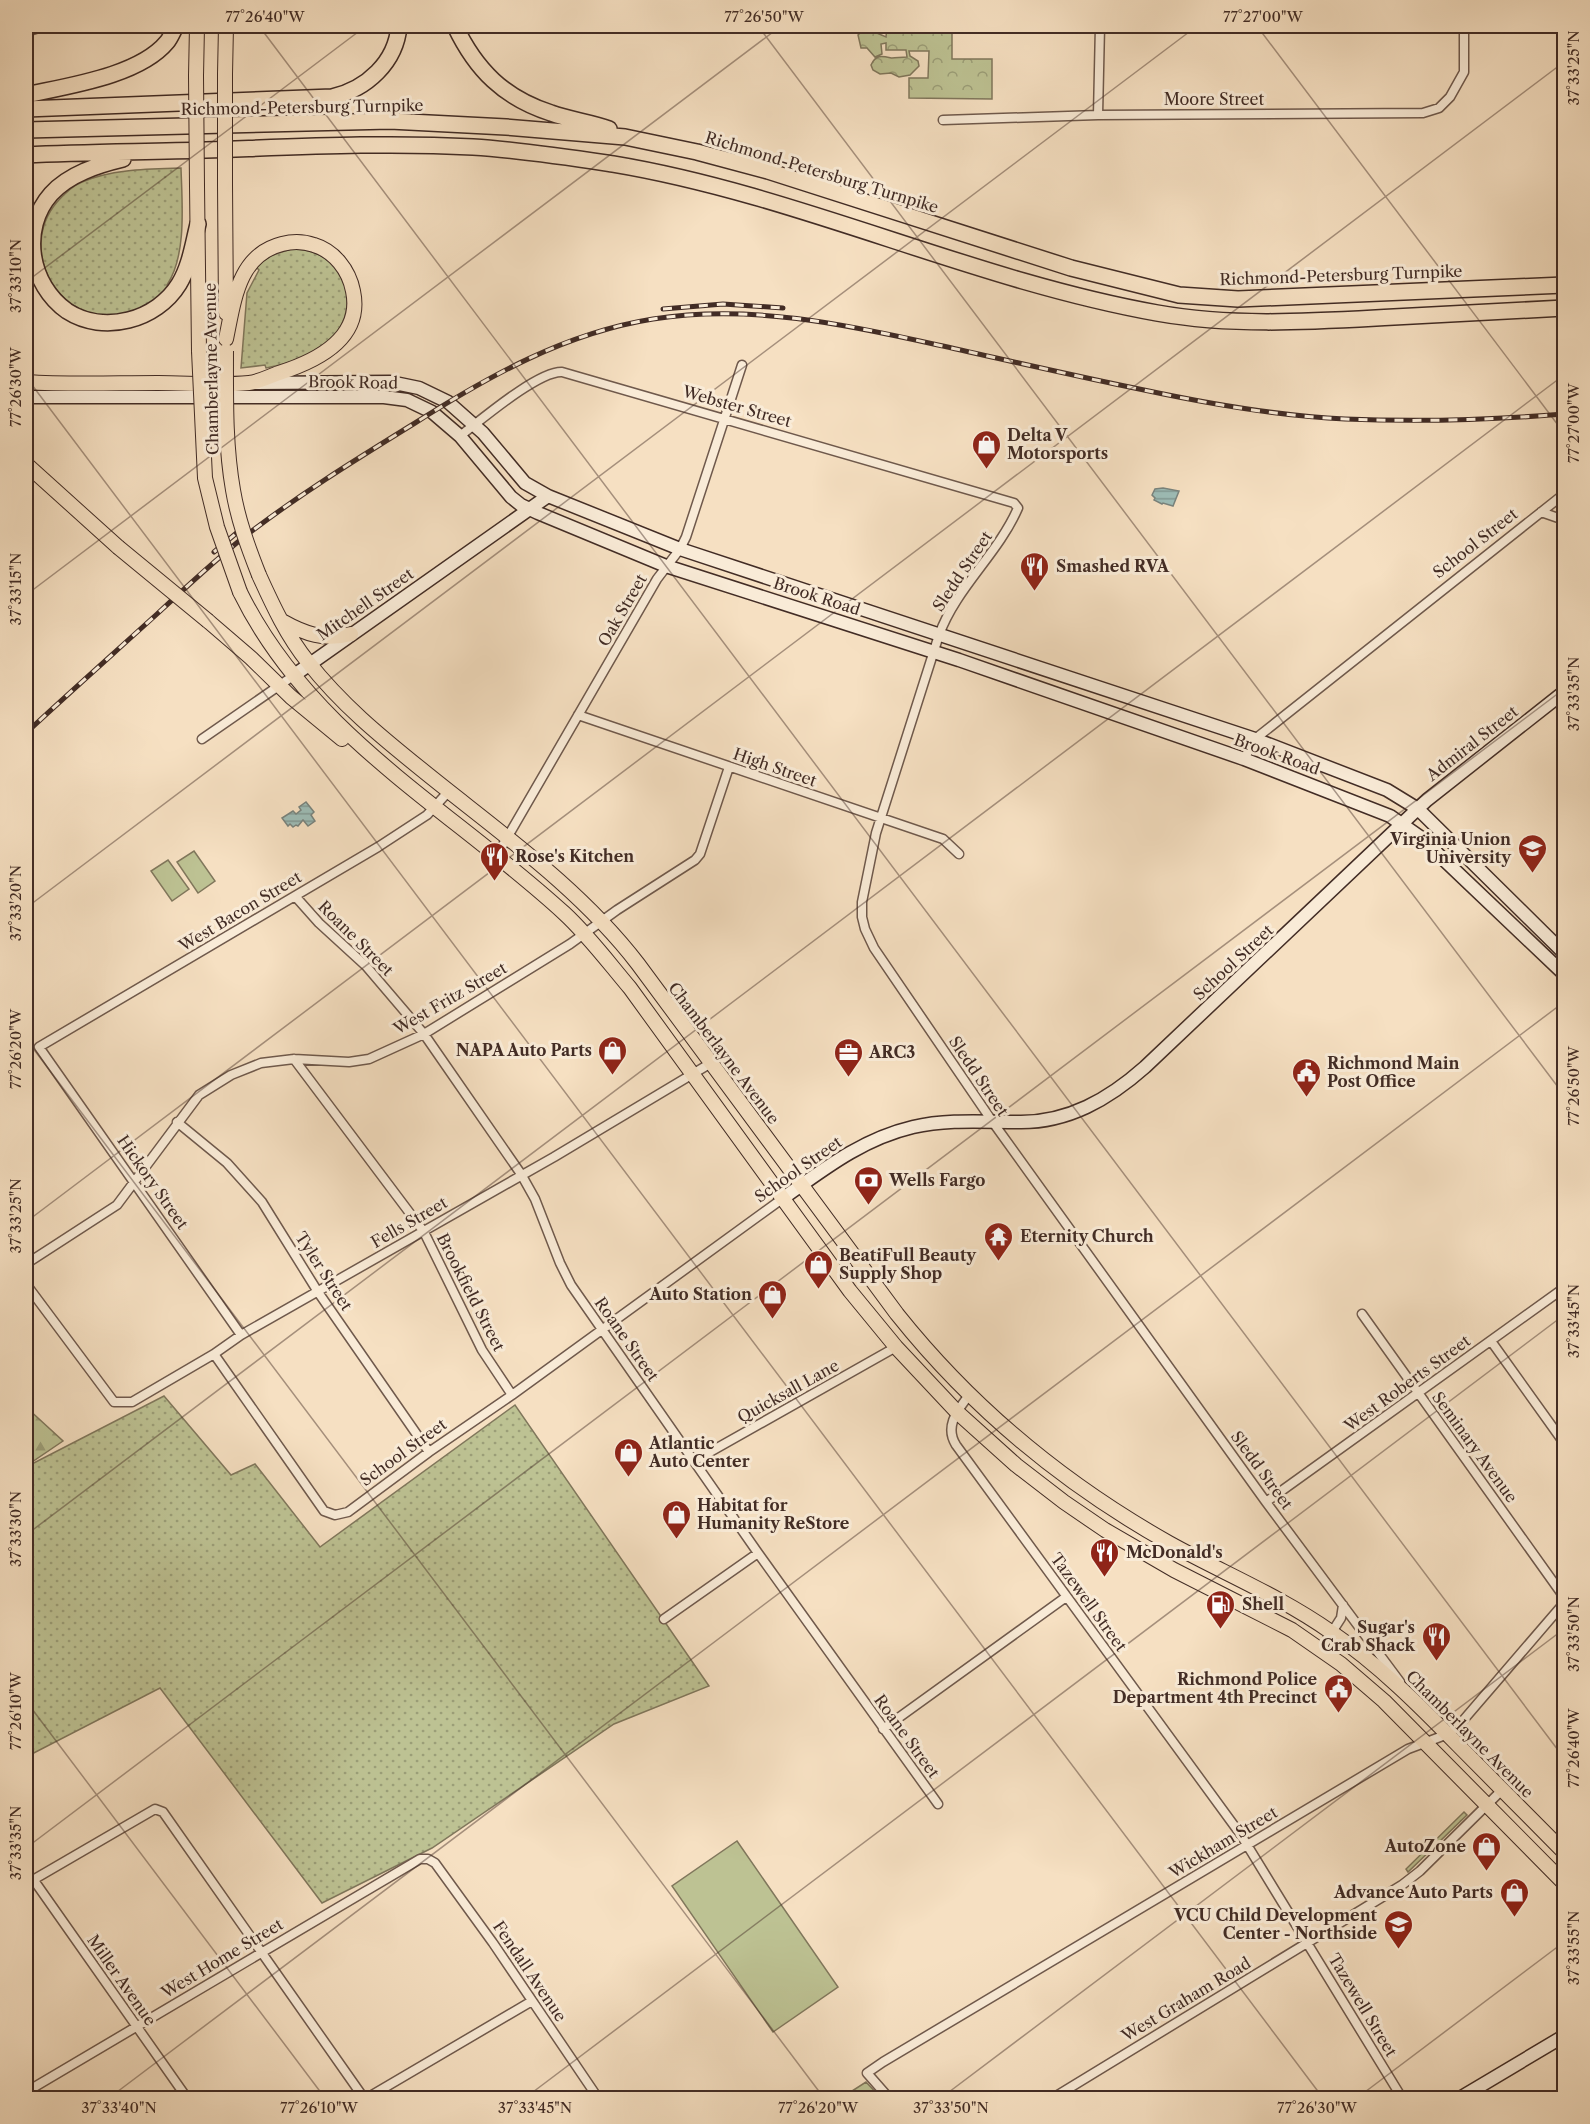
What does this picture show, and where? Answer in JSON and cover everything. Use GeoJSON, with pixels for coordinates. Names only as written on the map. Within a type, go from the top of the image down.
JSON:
{"type":"FeatureCollection","features":[{"type":"Feature","properties":{"kind":"highway"},"geometry":{"type":"LineString","coordinates":[[26,95],[97,80],[137,64],[167,41],[176,26]]}},
{"type":"Feature","properties":{"kind":"highway"},"geometry":{"type":"LineString","coordinates":[[26,109],[332,97],[357,89],[383,66],[396,44],[399,26]]}},
{"type":"Feature","properties":{"kind":"highway"},"geometry":{"type":"LineString","coordinates":[[455,26],[482,69],[503,90],[525,103],[550,113],[606,128],[625,137]]}},
{"type":"Feature","properties":{"kind":"highway","name":"Richmond-Petersburg Turnpike"},"geometry":{"type":"LineString","coordinates":[[26,130],[390,121],[506,127],[625,137],[697,152],[768,171],[1071,268],[1179,295],[1238,299],[1564,285]]}},
{"type":"Feature","properties":{"kind":"highway"},"geometry":{"type":"LineString","coordinates":[[26,155],[391,146],[472,147],[550,154],[619,165],[695,181],[1051,290],[1162,314],[1223,321],[1294,322],[1564,308]]}},
{"type":"Feature","properties":{"kind":"highway"},"geometry":{"type":"LineString","coordinates":[[150,152],[100,165],[72,178],[50,195],[37,216],[32,237],[34,260],[43,284],[68,311],[80,317],[106,322],[132,320],[164,303],[179,285],[186,272],[198,224]]}},
{"type":"Feature","properties":{"kind":"main road","name":"Chamberlayne Avenue"},"geometry":{"type":"LineString","coordinates":[[197,26],[199,351],[205,478],[217,527],[240,592],[267,640],[293,676],[332,718],[380,761],[556,906],[585,934],[630,988],[850,1291],[896,1347],[957,1412],[1019,1468],[1105,1530],[1174,1570],[1274,1620],[1321,1650],[1371,1689],[1564,1883]]}},
{"type":"Feature","properties":{"kind":"main road","name":"Chamberlayne Avenue"},"geometry":{"type":"LineString","coordinates":[[226,26],[226,420],[231,473],[238,515],[259,575],[280,619],[310,664],[339,698],[368,725],[555,877],[602,921],[638,964],[897,1314],[969,1395],[1050,1465],[1115,1511],[1170,1544],[1281,1601],[1332,1632],[1373,1663],[1411,1697],[1502,1790],[1563,1848]]}},
{"type":"Feature","properties":{"kind":"main road"},"geometry":{"type":"LineString","coordinates":[[226,345],[241,279],[248,266],[260,254],[275,246],[306,242],[325,250],[344,267],[350,278],[354,306],[347,330],[338,343],[321,356],[290,370],[250,382]]}},
{"type":"Feature","properties":{"kind":"main road","name":"Brook Road"},"geometry":{"type":"LineString","coordinates":[[26,382],[399,383],[419,388],[441,398],[475,425],[521,479],[548,496],[680,549],[1255,739],[1387,790],[1407,800],[1418,809],[1564,953]]}},
{"type":"Feature","properties":{"kind":"main road","name":"Brook Road"},"geometry":{"type":"LineString","coordinates":[[26,397],[396,398],[426,408],[460,436],[511,497],[528,509],[666,566],[934,651],[1245,759],[1365,805],[1403,824],[1420,837],[1564,974]]}},
{"type":"Feature","properties":{"kind":"main road","name":"Chamberlayne Avenue"},"geometry":{"type":"LineString","coordinates":[[27,467],[118,547],[208,621],[345,742],[380,761]]}},
{"type":"Feature","properties":{"kind":"main road","name":"Mitchell Street"},"geometry":{"type":"LineString","coordinates":[[293,676],[548,496]]}},
{"type":"Feature","properties":{"kind":"main road"},"geometry":{"type":"LineString","coordinates":[[280,619],[303,632],[319,637],[332,638],[351,634]]}},
{"type":"Feature","properties":{"kind":"main road","name":"Admiral Street"},"geometry":{"type":"LineString","coordinates":[[1403,824],[1418,809],[1564,692]]}},
{"type":"Feature","properties":{"kind":"main road","name":"School Street"},"geometry":{"type":"LineString","coordinates":[[782,1199],[842,1156],[865,1143],[897,1131],[935,1123],[1048,1120],[1082,1110],[1110,1094],[1145,1067],[1403,824]]}},
{"type":"Feature","properties":{"kind":"main road"},"geometry":{"type":"LineString","coordinates":[[1460,2098],[1564,2036]]}},
{"type":"Feature","properties":{"kind":"street"},"geometry":{"type":"LineString","coordinates":[[26,32],[45,26]]}},
{"type":"Feature","properties":{"kind":"street"},"geometry":{"type":"LineString","coordinates":[[1098,115],[1100,26]]}},
{"type":"Feature","properties":{"kind":"street","name":"Moore Street"},"geometry":{"type":"LineString","coordinates":[[943,120],[1098,115],[1424,112],[1439,108],[1450,97],[1464,72],[1464,26]]}},
{"type":"Feature","properties":{"kind":"street","name":"Oak Street"},"geometry":{"type":"LineString","coordinates":[[496,857],[666,566],[680,549],[690,531],[742,365]]}},
{"type":"Feature","properties":{"kind":"street","name":"Webster Street"},"geometry":{"type":"LineString","coordinates":[[460,436],[531,384],[555,371],[726,418],[1014,503],[1018,508]]}},
{"type":"Feature","properties":{"kind":"street","name":"School Street"},"geometry":{"type":"LineString","coordinates":[[1245,759],[1255,739],[1564,494]]}},
{"type":"Feature","properties":{"kind":"street","name":"Sledd Street"},"geometry":{"type":"LineString","coordinates":[[1018,508],[1009,528],[948,614],[939,635],[880,818],[862,902],[865,929],[873,948],[992,1121],[1266,1502],[1411,1697]]}},
{"type":"Feature","properties":{"kind":"street"},"geometry":{"type":"LineString","coordinates":[[1541,512],[1564,520]]}},
{"type":"Feature","properties":{"kind":"street","name":"Mitchell Street"},"geometry":{"type":"LineString","coordinates":[[202,739],[293,676]]}},
{"type":"Feature","properties":{"kind":"street","name":"High Street"},"geometry":{"type":"LineString","coordinates":[[578,715],[943,839],[959,854]]}},
{"type":"Feature","properties":{"kind":"street","name":"West Fritz Street"},"geometry":{"type":"LineString","coordinates":[[26,1264],[117,1205],[199,1095],[231,1075],[261,1064],[294,1059],[349,1062],[369,1059],[424,1034],[585,934],[699,857],[729,767]]}},
{"type":"Feature","properties":{"kind":"street","name":"West Bacon Street"},"geometry":{"type":"LineString","coordinates":[[39,1047],[408,828],[436,807],[449,791]]}},
{"type":"Feature","properties":{"kind":"street","name":"Roane Street"},"geometry":{"type":"LineString","coordinates":[[295,896],[319,923],[366,966],[424,1034],[521,1174],[535,1199],[571,1285],[758,1553],[938,1804]]}},
{"type":"Feature","properties":{"kind":"street","name":"Hickory Street"},"geometry":{"type":"LineString","coordinates":[[39,1047],[241,1335]]}},
{"type":"Feature","properties":{"kind":"street","name":"Brookfield Street"},"geometry":{"type":"LineString","coordinates":[[294,1059],[424,1232],[482,1350],[512,1395]]}},
{"type":"Feature","properties":{"kind":"street","name":"Fells Street"},"geometry":{"type":"LineString","coordinates":[[26,1284],[114,1402],[132,1402],[214,1354],[241,1335],[554,1157],[711,1062]]}},
{"type":"Feature","properties":{"kind":"street","name":"Tyler Street"},"geometry":{"type":"LineString","coordinates":[[177,1122],[227,1163],[262,1202],[318,1292],[429,1452]]}},
{"type":"Feature","properties":{"kind":"street","name":"School Street"},"geometry":{"type":"LineString","coordinates":[[214,1354],[324,1511],[335,1515],[348,1512],[782,1199]]}},
{"type":"Feature","properties":{"kind":"street","name":"West Roberts Street"},"geometry":{"type":"LineString","coordinates":[[1266,1502],[1564,1290]]}},
{"type":"Feature","properties":{"kind":"street","name":"Seminary Avenue"},"geometry":{"type":"LineString","coordinates":[[1362,1314],[1564,1597]]}},
{"type":"Feature","properties":{"kind":"street"},"geometry":{"type":"LineString","coordinates":[[1491,1341],[1564,1443]]}},
{"type":"Feature","properties":{"kind":"street","name":"Quicksall Lane"},"geometry":{"type":"LineString","coordinates":[[694,1461],[896,1347]]}},
{"type":"Feature","properties":{"kind":"street","name":"Tazewell Street"},"geometry":{"type":"LineString","coordinates":[[969,1395],[957,1412],[951,1428],[953,1440],[1247,1845],[1402,2098]]}},
{"type":"Feature","properties":{"kind":"street"},"geometry":{"type":"LineString","coordinates":[[664,1619],[758,1553]]}},
{"type":"Feature","properties":{"kind":"street"},"geometry":{"type":"LineString","coordinates":[[883,1729],[1066,1597]]}},
{"type":"Feature","properties":{"kind":"street","name":"Wickham Street"},"geometry":{"type":"LineString","coordinates":[[889,2098],[867,2073],[1408,1749],[1448,1734],[1460,1724],[1564,1603]]}},
{"type":"Feature","properties":{"kind":"street"},"geometry":{"type":"LineString","coordinates":[[1321,1650],[1341,1618],[1343,1605]]}},
{"type":"Feature","properties":{"kind":"street","name":"West Graham Road"},"geometry":{"type":"LineString","coordinates":[[1053,2098],[1410,1879],[1502,1790]]}},
{"type":"Feature","properties":{"kind":"street"},"geometry":{"type":"LineString","coordinates":[[29,1881],[155,1809],[163,1812],[325,2044],[361,2094],[367,2098],[532,2001]]}},
{"type":"Feature","properties":{"kind":"street"},"geometry":{"type":"LineString","coordinates":[[1544,1863],[1563,1848]]}},
{"type":"Feature","properties":{"kind":"street","name":"West Home Street"},"geometry":{"type":"LineString","coordinates":[[26,2092],[409,1864],[420,1858],[435,1863]]}},
{"type":"Feature","properties":{"kind":"street","name":"Fendall Avenue"},"geometry":{"type":"LineString","coordinates":[[435,1863],[598,2098]]}},
{"type":"Feature","properties":{"kind":"street","name":"Miller Avenue"},"geometry":{"type":"LineString","coordinates":[[29,1881],[187,2098]]}},
{"type":"Feature","properties":{"kind":"green space"},"geometry":{"type":"Polygon","coordinates":[[[887,26],[952,26],[952,59],[992,59],[992,99],[909,98],[909,78],[928,78],[929,51],[909,51],[910,56],[918,61],[919,66],[910,75],[899,77],[891,73],[880,74],[873,70],[871,65],[877,57],[907,57],[906,50],[886,50],[886,43],[881,44],[882,54],[875,57],[867,48],[861,48],[858,35],[865,28],[886,37],[887,26]]]}},
{"type":"Feature","properties":{"kind":"green space"},"geometry":{"type":"Polygon","coordinates":[[[181,168],[182,228],[178,259],[167,285],[169,289],[143,307],[126,314],[103,316],[82,310],[65,299],[52,283],[44,264],[41,243],[45,222],[57,202],[65,193],[82,182],[106,174],[131,170],[181,168]]]}},
{"type":"Feature","properties":{"kind":"green space"},"geometry":{"type":"Polygon","coordinates":[[[291,249],[311,252],[326,259],[338,271],[345,285],[347,301],[345,317],[337,333],[323,347],[310,355],[266,368],[265,365],[241,368],[247,293],[259,270],[256,267],[270,256],[291,249]]]}},
{"type":"Feature","properties":{"kind":"green space"},"geometry":{"type":"Polygon","coordinates":[[[194,851],[215,881],[198,893],[177,862],[194,851]]]}},
{"type":"Feature","properties":{"kind":"green space"},"geometry":{"type":"Polygon","coordinates":[[[168,860],[189,889],[172,901],[151,871],[168,860]]]}},
{"type":"Feature","properties":{"kind":"green space"},"geometry":{"type":"Polygon","coordinates":[[[164,1396],[231,1475],[255,1464],[320,1547],[515,1405],[709,1686],[614,1724],[432,1848],[322,1903],[160,1688],[26,1757],[26,1467],[164,1396]]]}},
{"type":"Feature","properties":{"kind":"green space"},"geometry":{"type":"Polygon","coordinates":[[[26,1407],[63,1441],[26,1466],[26,1407]]]}},
{"type":"Feature","properties":{"kind":"green space"},"geometry":{"type":"Polygon","coordinates":[[[1464,1812],[1467,1815],[1408,1872],[1406,1869],[1464,1812]]]}},
{"type":"Feature","properties":{"kind":"green space"},"geometry":{"type":"Polygon","coordinates":[[[737,1841],[838,1987],[773,2032],[672,1886],[737,1841]]]}},
{"type":"Feature","properties":{"kind":"green space"},"geometry":{"type":"Polygon","coordinates":[[[866,2082],[881,2098],[841,2098],[866,2082]]]}},
{"type":"Feature","properties":{"kind":"water"},"geometry":{"type":"Polygon","coordinates":[[[1155,489],[1179,491],[1173,506],[1154,500],[1152,495],[1155,489]]]}},
{"type":"Feature","properties":{"kind":"water"},"geometry":{"type":"Polygon","coordinates":[[[306,802],[314,812],[311,815],[315,821],[308,826],[303,820],[298,826],[293,827],[290,824],[288,826],[282,818],[293,811],[296,814],[301,810],[299,807],[306,802]]]}},
{"type":"Feature","properties":{"kind":"railway"},"geometry":{"type":"LineString","coordinates":[[663,309],[723,304],[783,308]]}},
{"type":"Feature","properties":{"kind":"railway"},"geometry":{"type":"LineString","coordinates":[[26,733],[218,559],[303,494],[500,373],[589,335],[653,319],[725,314],[797,318],[867,330],[1194,400],[1295,415],[1345,419],[1427,420],[1564,414]]}},
{"type":"Feature","properties":{"kind":"railway"},"geometry":{"type":"LineString","coordinates":[[214,552],[246,525]]}},
{"type":"Feature","properties":{"kind":"place","name":"Delta V Motorsports"},"geometry":{"type":"Point","coordinates":[986,470]}},
{"type":"Feature","properties":{"kind":"place","name":"Smashed RVA"},"geometry":{"type":"Point","coordinates":[1035,592]}},
{"type":"Feature","properties":{"kind":"place","name":"Virginia Union University"},"geometry":{"type":"Point","coordinates":[1532,874]}},
{"type":"Feature","properties":{"kind":"place","name":"Rose's Kitchen"},"geometry":{"type":"Point","coordinates":[494,882]}},
{"type":"Feature","properties":{"kind":"place","name":"NAPA Auto Parts"},"geometry":{"type":"Point","coordinates":[613,1076]}},
{"type":"Feature","properties":{"kind":"place","name":"ARC3"},"geometry":{"type":"Point","coordinates":[848,1078]}},
{"type":"Feature","properties":{"kind":"place","name":"Richmond Main Post Office"},"geometry":{"type":"Point","coordinates":[1306,1098]}},
{"type":"Feature","properties":{"kind":"place","name":"Wells Fargo"},"geometry":{"type":"Point","coordinates":[868,1206]}},
{"type":"Feature","properties":{"kind":"place","name":"Eternity Church"},"geometry":{"type":"Point","coordinates":[999,1262]}},
{"type":"Feature","properties":{"kind":"place","name":"BeatiFull Beauty Supply Shop"},"geometry":{"type":"Point","coordinates":[818,1290]}},
{"type":"Feature","properties":{"kind":"place","name":"Auto Station"},"geometry":{"type":"Point","coordinates":[773,1320]}},
{"type":"Feature","properties":{"kind":"place","name":"Atlantic Auto Center"},"geometry":{"type":"Point","coordinates":[628,1478]}},
{"type":"Feature","properties":{"kind":"place","name":"Habitat for Humanity ReStore"},"geometry":{"type":"Point","coordinates":[676,1540]}},
{"type":"Feature","properties":{"kind":"place","name":"McDonald's"},"geometry":{"type":"Point","coordinates":[1105,1578]}},
{"type":"Feature","properties":{"kind":"place","name":"Shell"},"geometry":{"type":"Point","coordinates":[1221,1630]}},
{"type":"Feature","properties":{"kind":"place","name":"Sugar's Crab Shack"},"geometry":{"type":"Point","coordinates":[1436,1662]}},
{"type":"Feature","properties":{"kind":"place","name":"Richmond Police Department 4th Precinct"},"geometry":{"type":"Point","coordinates":[1338,1714]}},
{"type":"Feature","properties":{"kind":"place","name":"AutoZone"},"geometry":{"type":"Point","coordinates":[1487,1872]}},
{"type":"Feature","properties":{"kind":"place","name":"Advance Auto Parts"},"geometry":{"type":"Point","coordinates":[1514,1918]}},
{"type":"Feature","properties":{"kind":"place","name":"VCU Child Development Center - Northside"},"geometry":{"type":"Point","coordinates":[1398,1950]}}]}
